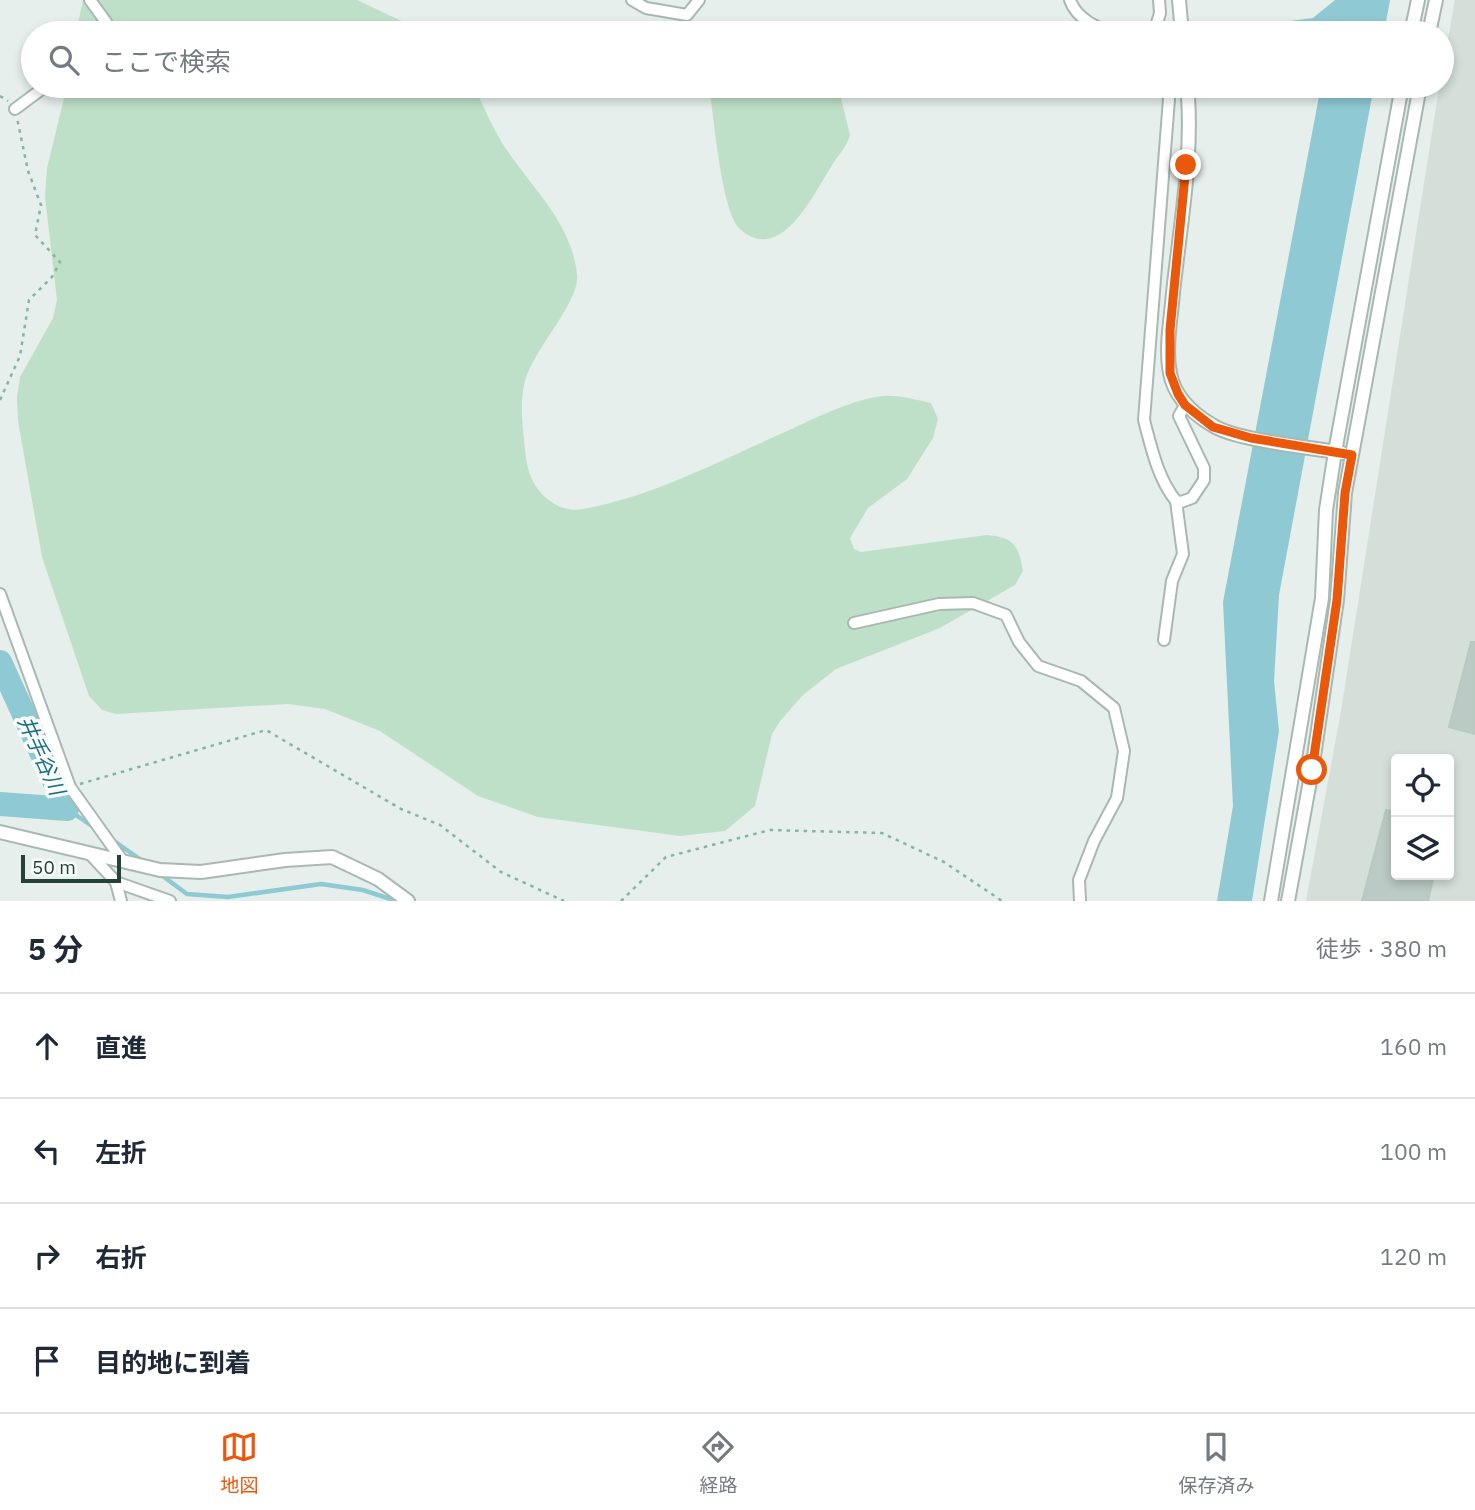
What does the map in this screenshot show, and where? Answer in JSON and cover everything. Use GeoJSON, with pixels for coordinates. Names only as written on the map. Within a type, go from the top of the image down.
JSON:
{"type":"FeatureCollection","features":[{"type":"Feature","properties":{"kind":"street"},"geometry":{"type":"LineString","coordinates":[[90,0],[105,21]]}},
{"type":"Feature","properties":{"kind":"street"},"geometry":{"type":"LineString","coordinates":[[632,0],[646,8],[687,15],[699,0]]}},
{"type":"Feature","properties":{"kind":"street"},"geometry":{"type":"LineString","coordinates":[[1070,0],[1073,9],[1087,21]]}},
{"type":"Feature","properties":{"kind":"street"},"geometry":{"type":"LineString","coordinates":[[1158,21],[1159,0]]}},
{"type":"Feature","properties":{"kind":"street"},"geometry":{"type":"LineString","coordinates":[[1179,0],[1181,21]]}},
{"type":"Feature","properties":{"kind":"street"},"geometry":{"type":"LineString","coordinates":[[1414,21],[1418,0]]}},
{"type":"Feature","properties":{"kind":"street"},"geometry":{"type":"LineString","coordinates":[[1432,21],[1436,0]]}},
{"type":"Feature","properties":{"kind":"street"},"geometry":{"type":"LineString","coordinates":[[15,109],[30,98]]}},
{"type":"Feature","properties":{"kind":"street"},"geometry":{"type":"LineString","coordinates":[[1164,640],[1172,581],[1182,554],[1176,501],[1169,492],[1151,447],[1144,420],[1169,98]]}},
{"type":"Feature","properties":{"kind":"street"},"geometry":{"type":"LineString","coordinates":[[1189,98],[1186,165],[1170,330],[1170,373],[1185,405],[1213,427],[1251,438],[1352,455]]}},
{"type":"Feature","properties":{"kind":"street"},"geometry":{"type":"LineString","coordinates":[[1271,901],[1322,598],[1326,510],[1335,452],[1400,98]]}},
{"type":"Feature","properties":{"kind":"street"},"geometry":{"type":"LineString","coordinates":[[1288,901],[1312,770],[1337,600],[1345,493],[1418,98]]}},
{"type":"Feature","properties":{"kind":"street"},"geometry":{"type":"LineString","coordinates":[[1176,501],[1192,498],[1204,480],[1204,468],[1180,416],[1185,405]]}},
{"type":"Feature","properties":{"kind":"street"},"geometry":{"type":"LineString","coordinates":[[0,594],[70,787],[122,860]]}},
{"type":"Feature","properties":{"kind":"street"},"geometry":{"type":"LineString","coordinates":[[854,623],[939,604],[973,603],[1006,615],[1019,642],[1038,666],[1081,681],[1114,708],[1124,751],[1117,798],[1094,841],[1079,880],[1080,901]]}},
{"type":"Feature","properties":{"kind":"street"},"geometry":{"type":"LineString","coordinates":[[0,832],[160,870],[201,872],[285,860],[332,857],[378,879],[408,901]]}},
{"type":"Feature","properties":{"kind":"street"},"geometry":{"type":"LineString","coordinates":[[89,853],[116,882],[170,901]]}},
{"type":"Feature","properties":{"kind":"street"},"geometry":{"type":"LineString","coordinates":[[116,882],[121,901]]}},
{"type":"Feature","properties":{"kind":"path"},"geometry":{"type":"LineString","coordinates":[[0,400],[20,356],[29,300],[52,277],[60,262],[35,235],[41,205],[27,171],[15,109]]}},
{"type":"Feature","properties":{"kind":"path"},"geometry":{"type":"LineString","coordinates":[[70,787],[266,730],[401,809],[440,825],[501,872],[564,901]]}},
{"type":"Feature","properties":{"kind":"path"},"geometry":{"type":"LineString","coordinates":[[621,901],[666,857],[770,831],[882,832],[944,862],[1002,901]]}},
{"type":"Feature","properties":{"kind":"shaded area"},"geometry":{"type":"Polygon","coordinates":[[[1455,0],[1475,0],[1475,901],[1306,901],[1341,711],[1437,98],[1454,98],[1454,21],[1451,21],[1455,0]]]}},
{"type":"Feature","properties":{"kind":"green space"},"geometry":{"type":"Polygon","coordinates":[[[83,0],[357,0],[402,21],[79,21],[83,0]]]}},
{"type":"Feature","properties":{"kind":"green space"},"geometry":{"type":"Polygon","coordinates":[[[64,98],[480,98],[505,148],[561,225],[574,257],[577,274],[572,298],[537,355],[523,388],[522,417],[527,463],[531,478],[545,497],[558,506],[573,510],[635,496],[847,405],[884,396],[902,397],[931,403],[938,419],[933,438],[907,479],[868,508],[850,538],[854,549],[861,552],[987,535],[1003,538],[1013,544],[1019,554],[1023,571],[1015,585],[940,628],[836,669],[803,695],[772,734],[755,806],[725,831],[680,836],[538,817],[478,796],[380,731],[325,709],[288,704],[116,714],[102,710],[89,696],[42,557],[18,421],[20,377],[53,318],[57,300],[45,197],[47,168],[64,98]]]}},
{"type":"Feature","properties":{"kind":"green space"},"geometry":{"type":"Polygon","coordinates":[[[711,98],[841,98],[849,139],[806,208],[782,232],[769,239],[755,238],[740,229],[728,205],[711,98]]]}},
{"type":"Feature","properties":{"kind":"water"},"geometry":{"type":"Polygon","coordinates":[[[1335,0],[1390,0],[1386,21],[1291,21],[1313,18],[1335,0]]]}},
{"type":"Feature","properties":{"kind":"water"},"geometry":{"type":"Polygon","coordinates":[[[1319,98],[1372,98],[1279,595],[1274,681],[1279,731],[1252,901],[1217,901],[1233,806],[1223,602],[1319,98]]]}},
{"type":"Feature","properties":{"kind":"building"},"geometry":{"type":"Polygon","coordinates":[[[1471,642],[1475,642],[1475,734],[1449,727],[1471,642]]]}},
{"type":"Feature","properties":{"kind":"building"},"geometry":{"type":"Polygon","coordinates":[[[1386,810],[1391,811],[1391,880],[1433,880],[1428,901],[1362,901],[1386,810]]]}},
{"type":"Feature","properties":{"kind":"waterway","name":"井手谷川"},"geometry":{"type":"LineString","coordinates":[[0,662],[67,809],[0,804]]}},
{"type":"Feature","properties":{"kind":"waterway"},"geometry":{"type":"LineString","coordinates":[[67,809],[95,828]]}},
{"type":"Feature","properties":{"kind":"waterway"},"geometry":{"type":"LineString","coordinates":[[114,841],[144,862]]}},
{"type":"Feature","properties":{"kind":"waterway"},"geometry":{"type":"LineString","coordinates":[[160,874],[187,894],[228,897],[321,884],[363,890],[396,901]]}},
{"type":"Feature","properties":{"kind":"route"},"geometry":{"type":"LineString","coordinates":[[1186,165],[1170,330],[1170,373],[1178,394],[1185,405],[1213,427],[1251,438],[1352,455],[1345,493],[1337,600],[1312,770]]}}]}
